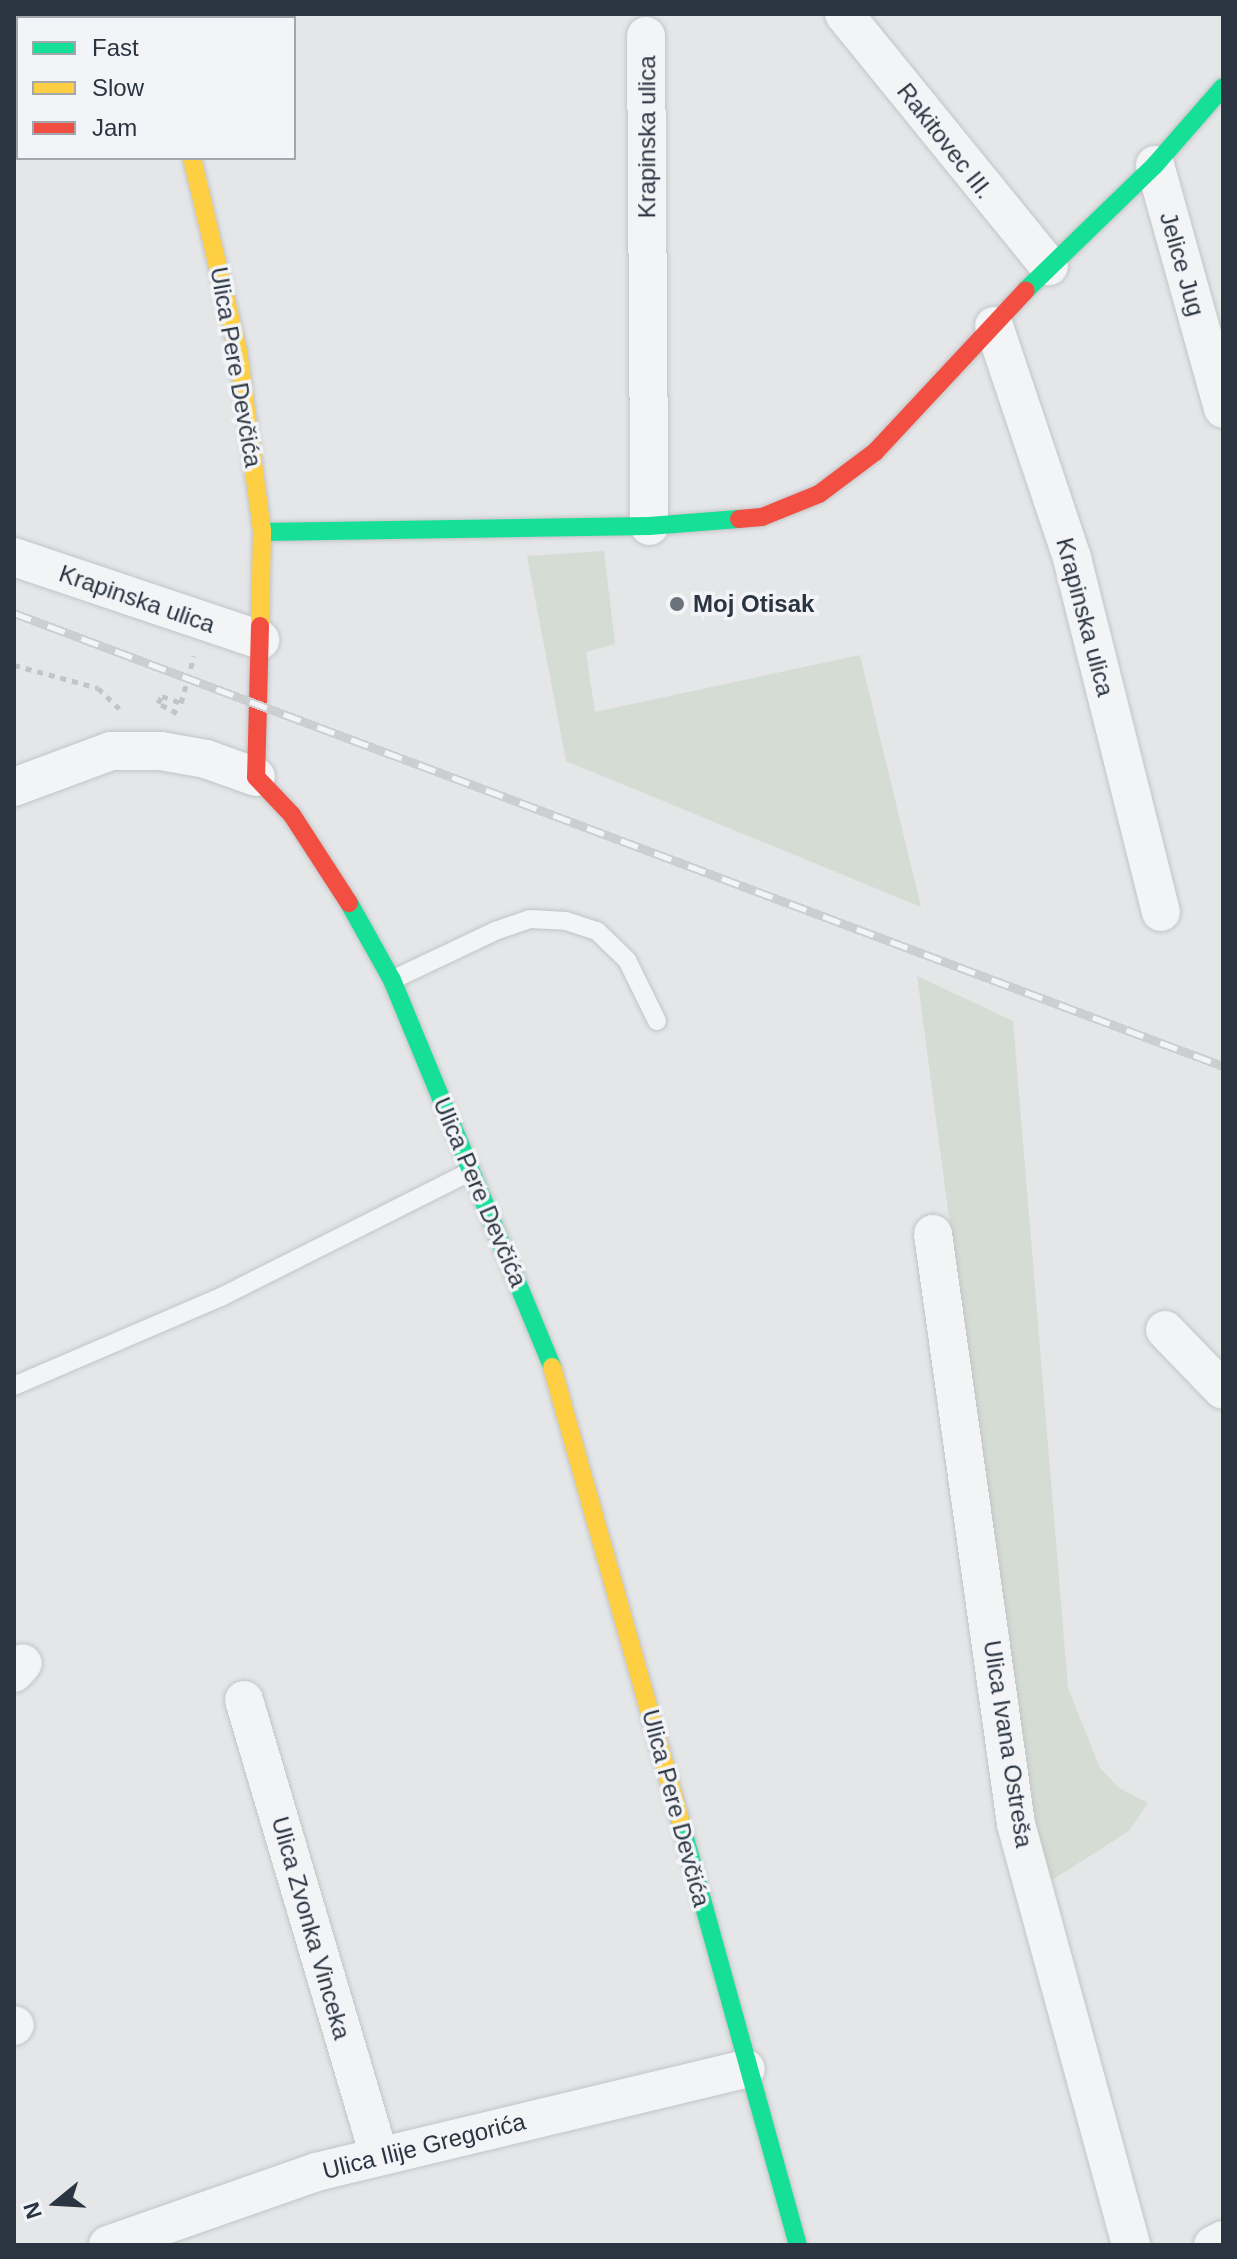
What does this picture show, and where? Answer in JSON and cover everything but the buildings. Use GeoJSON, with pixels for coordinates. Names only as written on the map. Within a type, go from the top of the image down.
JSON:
{"type":"FeatureCollection","features":[{"type":"Feature","properties":{"kind":"street","name":"Rakitovec III."},"geometry":{"type":"LineString","coordinates":[[844,14],[1049,266]]}},
{"type":"Feature","properties":{"kind":"street","name":"Krapinska ulica"},"geometry":{"type":"LineString","coordinates":[[646,36],[649,526]]}},
{"type":"Feature","properties":{"kind":"street"},"geometry":{"type":"LineString","coordinates":[[262,532],[649,526],[762,517],[819,494],[875,452],[1049,266],[1155,165],[1223,87]]}},
{"type":"Feature","properties":{"kind":"street","name":"Ulica Pere Devčića"},"geometry":{"type":"LineString","coordinates":[[192,160],[238,351],[262,532],[256,777],[292,815],[331,872],[392,980],[539,1330],[569,1418],[746,2069],[798,2245]]}},
{"type":"Feature","properties":{"kind":"street","name":"Jelice Jug"},"geometry":{"type":"LineString","coordinates":[[1155,165],[1223,409]]}},
{"type":"Feature","properties":{"kind":"street","name":"Krapinska ulica"},"geometry":{"type":"LineString","coordinates":[[994,326],[1072,558],[1161,912]]}},
{"type":"Feature","properties":{"kind":"street","name":"Krapinska ulica"},"geometry":{"type":"LineString","coordinates":[[14,557],[260,640]]}},
{"type":"Feature","properties":{"kind":"street"},"geometry":{"type":"LineString","coordinates":[[14,787],[111,751],[168,740],[206,759],[256,777]]}},
{"type":"Feature","properties":{"kind":"street","name":"Ulica Ivana Ostreša"},"geometry":{"type":"LineString","coordinates":[[933,1234],[1016,1824],[1131,2245]]}},
{"type":"Feature","properties":{"kind":"street"},"geometry":{"type":"LineString","coordinates":[[1165,1330],[1223,1390]]}},
{"type":"Feature","properties":{"kind":"street","name":"Ulica Zvonka Vinceka"},"geometry":{"type":"LineString","coordinates":[[244,1700],[379,2156]]}},
{"type":"Feature","properties":{"kind":"street","name":"Ulica Ilije Gregorića"},"geometry":{"type":"LineString","coordinates":[[108,2245],[316,2172],[746,2069]]}},
{"type":"Feature","properties":{"kind":"street"},"geometry":{"type":"LineString","coordinates":[[1213,2245],[1223,2240]]}},
{"type":"Feature","properties":{"kind":"lane"},"geometry":{"type":"LineString","coordinates":[[392,980],[495,931],[530,919],[566,921],[597,931],[627,960],[657,1021]]}},
{"type":"Feature","properties":{"kind":"lane"},"geometry":{"type":"LineString","coordinates":[[14,1386],[221,1297],[471,1171]]}},
{"type":"Feature","properties":{"kind":"path"},"geometry":{"type":"LineString","coordinates":[[14,665],[98,688],[168,740],[178,714],[158,703],[162,696],[181,703],[195,650],[183,645]]}},
{"type":"Feature","properties":{"kind":"shaded area"},"geometry":{"type":"Polygon","coordinates":[[[604,551],[615,644],[586,652],[595,712],[860,655],[921,907],[566,761],[527,556],[604,551]]]}},
{"type":"Feature","properties":{"kind":"shaded area"},"geometry":{"type":"Polygon","coordinates":[[[917,976],[1013,1021],[1068,1688],[1100,1768],[1119,1788],[1148,1803],[1129,1831],[1046,1884],[1027,1806],[917,976]]]}},
{"type":"Feature","properties":{"kind":"railway"},"geometry":{"type":"LineString","coordinates":[[14,613],[1223,1066]]}},
{"type":"Feature","properties":{"kind":"traffic: fast"},"geometry":{"type":"LineString","coordinates":[[1026,290],[1155,165],[1223,87]]}},
{"type":"Feature","properties":{"kind":"traffic: fast"},"geometry":{"type":"LineString","coordinates":[[262,532],[649,526],[739,519]]}},
{"type":"Feature","properties":{"kind":"traffic: fast"},"geometry":{"type":"LineString","coordinates":[[349,903],[392,980],[552,1367]]}},
{"type":"Feature","properties":{"kind":"traffic: fast"},"geometry":{"type":"LineString","coordinates":[[680,1820],[798,2245]]}},
{"type":"Feature","properties":{"kind":"traffic: slow"},"geometry":{"type":"LineString","coordinates":[[192,160],[238,351],[262,532],[260,626]]}},
{"type":"Feature","properties":{"kind":"traffic: slow"},"geometry":{"type":"LineString","coordinates":[[552,1367],[680,1820]]}},
{"type":"Feature","properties":{"kind":"traffic: jam"},"geometry":{"type":"LineString","coordinates":[[739,519],[762,517],[819,494],[875,452],[1026,290]]}},
{"type":"Feature","properties":{"kind":"traffic: jam"},"geometry":{"type":"LineString","coordinates":[[260,626],[256,777],[292,815],[349,903]]}},
{"type":"Feature","properties":{"kind":"place","name":"Moj Otisak"},"geometry":{"type":"Point","coordinates":[677,604]}}]}
